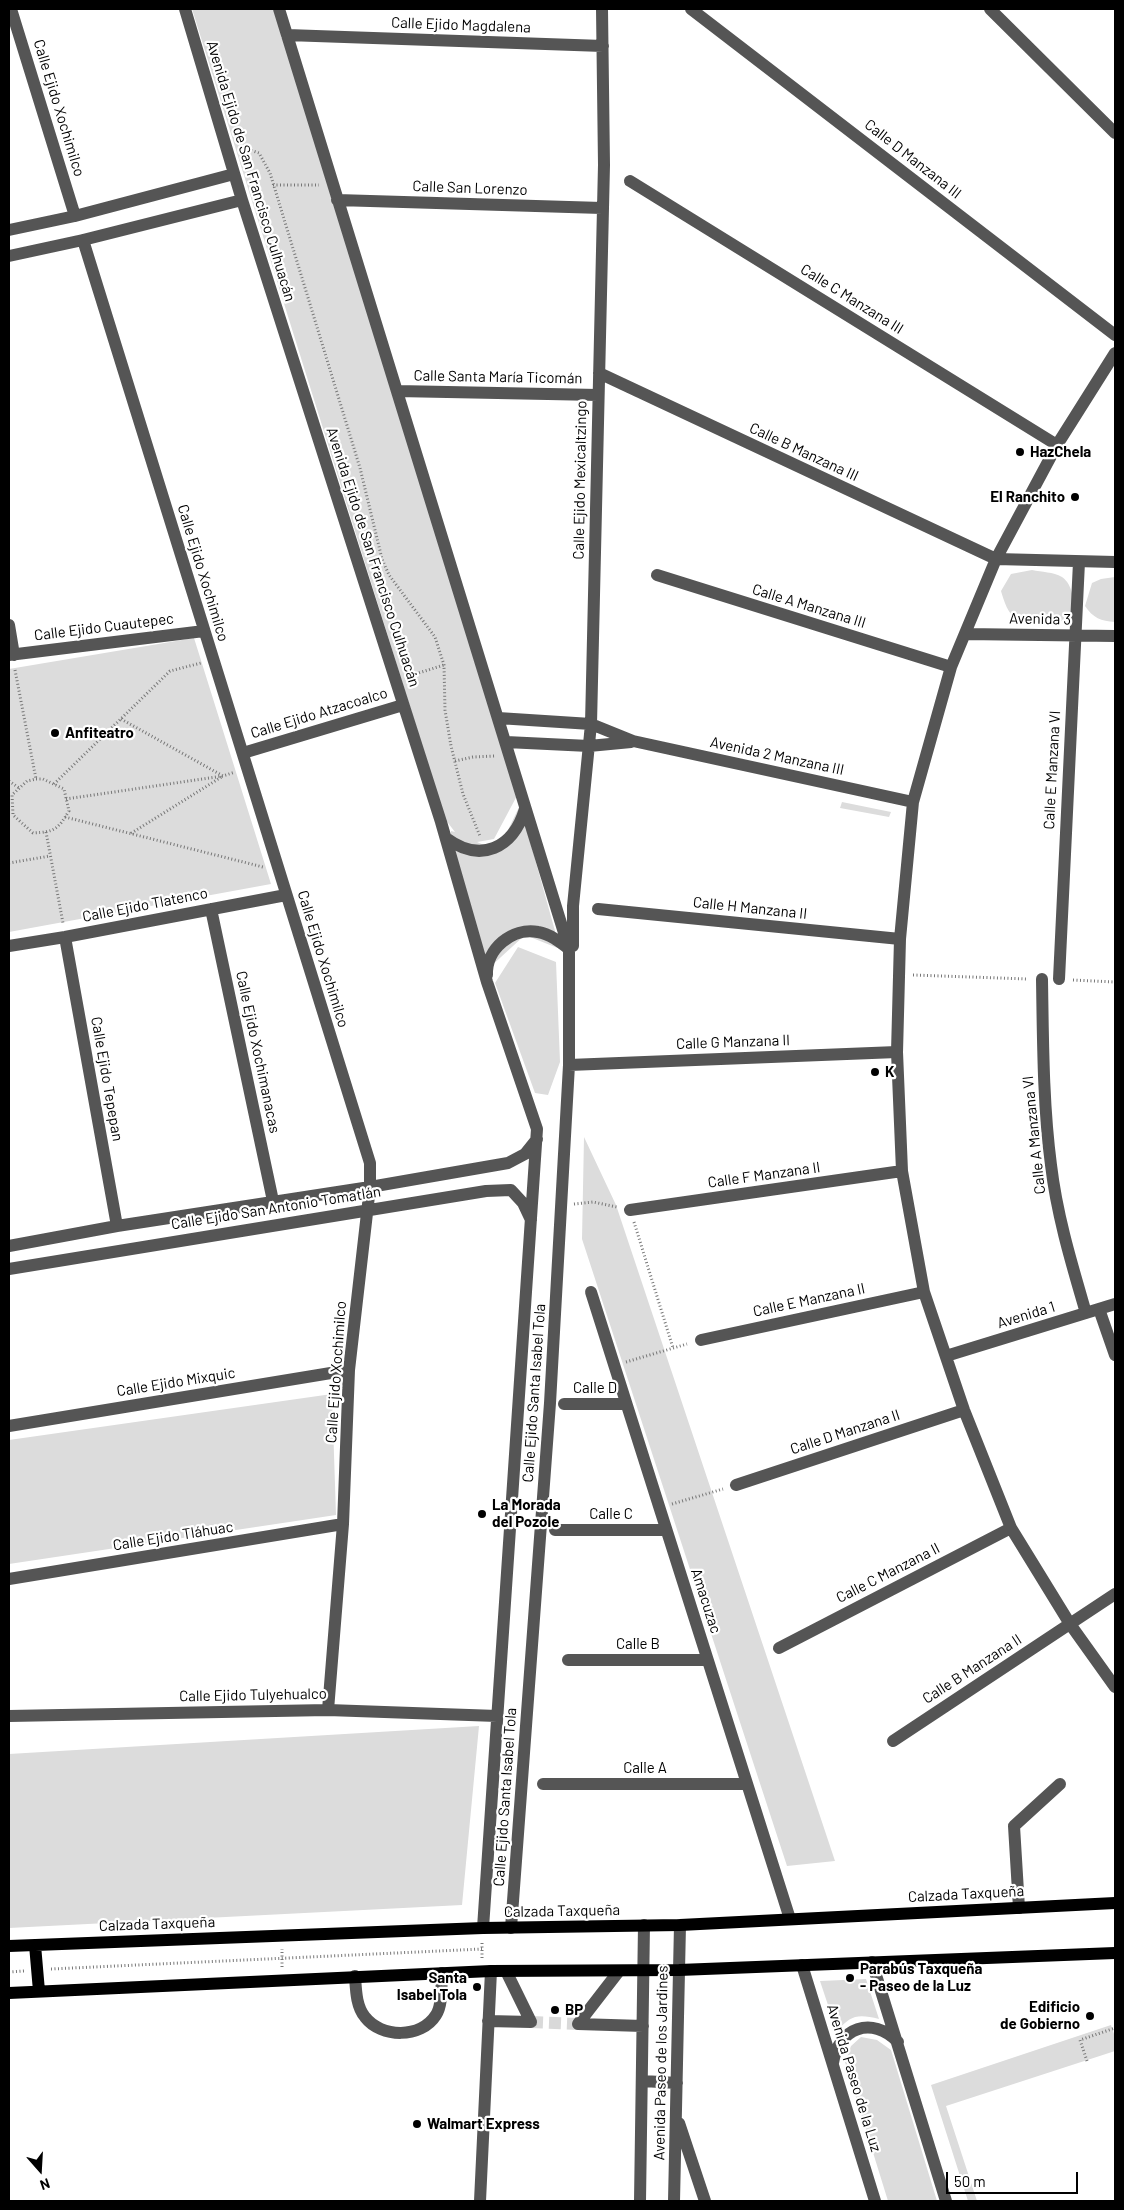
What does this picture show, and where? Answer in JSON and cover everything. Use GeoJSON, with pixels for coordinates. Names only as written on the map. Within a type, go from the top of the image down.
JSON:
{"type":"FeatureCollection","features":[{"type":"Feature","properties":{"kind":"main road","name":"Calzada Taxqueña"},"geometry":{"type":"LineString","coordinates":[[9,1946],[483,1928],[680,1925],[1115,1903]]}},
{"type":"Feature","properties":{"kind":"main road"},"geometry":{"type":"LineString","coordinates":[[35,1945],[39,1991]]}},
{"type":"Feature","properties":{"kind":"main road"},"geometry":{"type":"LineString","coordinates":[[9,1993],[486,1971],[679,1970],[1115,1953]]}},
{"type":"Feature","properties":{"kind":"street","name":"Calle Ejido Xochimilco"},"geometry":{"type":"LineString","coordinates":[[11,9],[75,216]]}},
{"type":"Feature","properties":{"kind":"street","name":"Avenida Ejido de San Francisco Culhuacán"},"geometry":{"type":"LineString","coordinates":[[184,9],[242,200],[446,838],[487,982],[533,1114]]}},
{"type":"Feature","properties":{"kind":"street"},"geometry":{"type":"LineString","coordinates":[[279,9],[332,186],[569,949]]}},
{"type":"Feature","properties":{"kind":"street","name":"Calle Ejido Mexicaltzingo"},"geometry":{"type":"LineString","coordinates":[[569,949],[572,947],[573,906],[591,724],[604,165],[602,9]]}},
{"type":"Feature","properties":{"kind":"street","name":"Calle D Manzana III"},"geometry":{"type":"LineString","coordinates":[[691,9],[1115,335]]}},
{"type":"Feature","properties":{"kind":"street"},"geometry":{"type":"LineString","coordinates":[[990,9],[1115,133]]}},
{"type":"Feature","properties":{"kind":"street","name":"Calle Ejido Magdalena"},"geometry":{"type":"LineString","coordinates":[[287,35],[603,46]]}},
{"type":"Feature","properties":{"kind":"street"},"geometry":{"type":"LineString","coordinates":[[9,230],[75,216],[234,174]]}},
{"type":"Feature","properties":{"kind":"street","name":"Calle C Manzana III"},"geometry":{"type":"LineString","coordinates":[[630,181],[1057,445]]}},
{"type":"Feature","properties":{"kind":"street"},"geometry":{"type":"LineString","coordinates":[[9,256],[83,240],[242,200]]}},
{"type":"Feature","properties":{"kind":"street","name":"Calle San Lorenzo"},"geometry":{"type":"LineString","coordinates":[[337,200],[602,208]]}},
{"type":"Feature","properties":{"kind":"street","name":"Calle Ejido Xochimilco"},"geometry":{"type":"LineString","coordinates":[[83,240],[212,660],[243,752],[370,1162],[368,1209],[349,1370],[343,1524],[328,1710]]}},
{"type":"Feature","properties":{"kind":"street"},"geometry":{"type":"LineString","coordinates":[[1115,353],[1057,445],[996,559],[951,667],[913,802],[900,939],[897,1052],[902,1171],[924,1292],[964,1410],[1011,1528],[1070,1624],[1115,1687]]}},
{"type":"Feature","properties":{"kind":"street","name":"Calle B Manzana III"},"geometry":{"type":"LineString","coordinates":[[599,373],[996,559]]}},
{"type":"Feature","properties":{"kind":"street","name":"Calle Santa María Ticomán"},"geometry":{"type":"LineString","coordinates":[[397,391],[598,395]]}},
{"type":"Feature","properties":{"kind":"street"},"geometry":{"type":"LineString","coordinates":[[996,559],[1115,562]]}},
{"type":"Feature","properties":{"kind":"street","name":"Calle E Manzana VI"},"geometry":{"type":"LineString","coordinates":[[1059,979],[1079,562]]}},
{"type":"Feature","properties":{"kind":"street","name":"Calle A Manzana III"},"geometry":{"type":"LineString","coordinates":[[657,575],[951,667]]}},
{"type":"Feature","properties":{"kind":"street"},"geometry":{"type":"LineString","coordinates":[[9,625],[11,655]]}},
{"type":"Feature","properties":{"kind":"street","name":"Calle Ejido Cuautepec"},"geometry":{"type":"LineString","coordinates":[[11,655],[204,631]]}},
{"type":"Feature","properties":{"kind":"street","name":"Avenida 3"},"geometry":{"type":"LineString","coordinates":[[965,634],[1115,636]]}},
{"type":"Feature","properties":{"kind":"street","name":"Calle Ejido Atzacoalco"},"geometry":{"type":"LineString","coordinates":[[243,752],[403,704]]}},
{"type":"Feature","properties":{"kind":"street","name":"Avenida 2 Manzana III"},"geometry":{"type":"LineString","coordinates":[[498,718],[591,724],[633,741],[913,802]]}},
{"type":"Feature","properties":{"kind":"street","name":"Avenida 2 Manzana III"},"geometry":{"type":"LineString","coordinates":[[506,742],[589,746],[633,741]]}},
{"type":"Feature","properties":{"kind":"street"},"geometry":{"type":"LineString","coordinates":[[446,838],[464,849],[485,850],[505,842],[512,836],[518,828],[525,809]]}},
{"type":"Feature","properties":{"kind":"street","name":"Calle Ejido Tlatenco"},"geometry":{"type":"LineString","coordinates":[[9,946],[286,895]]}},
{"type":"Feature","properties":{"kind":"street","name":"Calle H Manzana II"},"geometry":{"type":"LineString","coordinates":[[598,908],[900,939]]}},
{"type":"Feature","properties":{"kind":"street","name":"Calle Ejido Xochimanacas"},"geometry":{"type":"LineString","coordinates":[[211,909],[273,1201]]}},
{"type":"Feature","properties":{"kind":"street"},"geometry":{"type":"LineString","coordinates":[[487,982],[487,972],[493,952],[508,937],[518,933],[536,932],[545,934],[569,949]]}},
{"type":"Feature","properties":{"kind":"street","name":"Calle Ejido Tepepan"},"geometry":{"type":"LineString","coordinates":[[65,937],[117,1226]]}},
{"type":"Feature","properties":{"kind":"street","name":"Calle Ejido Santa Isabel Tola"},"geometry":{"type":"LineString","coordinates":[[511,1928],[549,1422],[569,1064],[569,949]]}},
{"type":"Feature","properties":{"kind":"street","name":"Calle A Manzana VI"},"geometry":{"type":"LineString","coordinates":[[1042,979],[1043,1051],[1051,1166],[1064,1233],[1086,1313]]}},
{"type":"Feature","properties":{"kind":"street","name":"Calle G Manzana II"},"geometry":{"type":"LineString","coordinates":[[569,1064],[897,1052]]}},
{"type":"Feature","properties":{"kind":"street","name":"Calle Ejido Santa Isabel Tola"},"geometry":{"type":"LineString","coordinates":[[483,1928],[532,1221],[537,1139],[533,1114]]}},
{"type":"Feature","properties":{"kind":"street","name":"Calle Ejido San Antonio Tomatlán"},"geometry":{"type":"LineString","coordinates":[[9,1246],[117,1226],[370,1187],[508,1163],[525,1154],[537,1139]]}},
{"type":"Feature","properties":{"kind":"street","name":"Calle F Manzana II"},"geometry":{"type":"LineString","coordinates":[[630,1210],[902,1171]]}},
{"type":"Feature","properties":{"kind":"street","name":"Calle Ejido San Antonio Tomatlán"},"geometry":{"type":"LineString","coordinates":[[9,1269],[486,1191],[511,1190],[523,1203],[532,1221]]}},
{"type":"Feature","properties":{"kind":"street","name":"Amacuzac"},"geometry":{"type":"LineString","coordinates":[[591,1292],[790,1919]]}},
{"type":"Feature","properties":{"kind":"street","name":"Calle E Manzana II"},"geometry":{"type":"LineString","coordinates":[[701,1340],[924,1292]]}},
{"type":"Feature","properties":{"kind":"street","name":"Avenida 1"},"geometry":{"type":"LineString","coordinates":[[946,1356],[1115,1304]]}},
{"type":"Feature","properties":{"kind":"street"},"geometry":{"type":"LineString","coordinates":[[1099,1309],[1115,1355]]}},
{"type":"Feature","properties":{"kind":"street","name":"Calle Ejido Mixquic"},"geometry":{"type":"LineString","coordinates":[[9,1426],[349,1370]]}},
{"type":"Feature","properties":{"kind":"street","name":"Calle D"},"geometry":{"type":"LineString","coordinates":[[564,1404],[626,1404]]}},
{"type":"Feature","properties":{"kind":"street","name":"Calle D Manzana II"},"geometry":{"type":"LineString","coordinates":[[736,1485],[964,1410]]}},
{"type":"Feature","properties":{"kind":"street","name":"Calle Ejido Tláhuac"},"geometry":{"type":"LineString","coordinates":[[9,1579],[343,1524]]}},
{"type":"Feature","properties":{"kind":"street","name":"Calle C Manzana II"},"geometry":{"type":"LineString","coordinates":[[779,1648],[1011,1528]]}},
{"type":"Feature","properties":{"kind":"street","name":"Calle C"},"geometry":{"type":"LineString","coordinates":[[555,1530],[666,1530]]}},
{"type":"Feature","properties":{"kind":"street"},"geometry":{"type":"LineString","coordinates":[[1070,1624],[1115,1594]]}},
{"type":"Feature","properties":{"kind":"street","name":"Calle B Manzana II"},"geometry":{"type":"LineString","coordinates":[[893,1741],[1070,1624]]}},
{"type":"Feature","properties":{"kind":"street","name":"Calle B"},"geometry":{"type":"LineString","coordinates":[[568,1660],[707,1660]]}},
{"type":"Feature","properties":{"kind":"street","name":"Calle Ejido Tulyehualco"},"geometry":{"type":"LineString","coordinates":[[9,1716],[328,1710],[497,1716]]}},
{"type":"Feature","properties":{"kind":"street","name":"Calle A"},"geometry":{"type":"LineString","coordinates":[[543,1784],[747,1784]]}},
{"type":"Feature","properties":{"kind":"street"},"geometry":{"type":"LineString","coordinates":[[1019,1908],[1014,1826],[1060,1784]]}},
{"type":"Feature","properties":{"kind":"street","name":"Avenida Paseo de los Jardines"},"geometry":{"type":"LineString","coordinates":[[640,2201],[644,1925]]}},
{"type":"Feature","properties":{"kind":"street","name":"Avenida Paseo de los Jardines"},"geometry":{"type":"LineString","coordinates":[[674,2201],[680,1925]]}},
{"type":"Feature","properties":{"kind":"street"},"geometry":{"type":"LineString","coordinates":[[872,1962],[946,2201]]}},
{"type":"Feature","properties":{"kind":"street","name":"Avenida Paseo de la Luz"},"geometry":{"type":"LineString","coordinates":[[802,1965],[875,2201]]}},
{"type":"Feature","properties":{"kind":"street"},"geometry":{"type":"LineString","coordinates":[[619,1970],[578,2024],[643,2026]]}},
{"type":"Feature","properties":{"kind":"street"},"geometry":{"type":"LineString","coordinates":[[480,2201],[488,2021],[486,1971]]}},
{"type":"Feature","properties":{"kind":"street"},"geometry":{"type":"LineString","coordinates":[[488,2021],[530,2022],[506,1971]]}},
{"type":"Feature","properties":{"kind":"street"},"geometry":{"type":"LineString","coordinates":[[355,1976],[358,2004],[364,2017],[374,2026],[384,2031],[403,2034],[422,2027],[436,2016],[439,2007],[442,1973]]}},
{"type":"Feature","properties":{"kind":"street"},"geometry":{"type":"LineString","coordinates":[[832,2063],[834,2054],[842,2039],[857,2029],[866,2028],[884,2031],[898,2042]]}},
{"type":"Feature","properties":{"kind":"street"},"geometry":{"type":"LineString","coordinates":[[643,2081],[678,2083]]}},
{"type":"Feature","properties":{"kind":"street"},"geometry":{"type":"LineString","coordinates":[[677,2114],[705,2201]]}},
{"type":"Feature","properties":{"kind":"path"},"geometry":{"type":"LineString","coordinates":[[229,156],[250,150],[259,153],[273,185],[360,468],[363,488],[382,559],[389,575],[435,637],[444,665],[445,710],[455,761],[463,794],[485,850]]}},
{"type":"Feature","properties":{"kind":"path"},"geometry":{"type":"LineString","coordinates":[[273,185],[332,186]]}},
{"type":"Feature","properties":{"kind":"path"},"geometry":{"type":"LineString","coordinates":[[11,655],[36,779]]}},
{"type":"Feature","properties":{"kind":"path"},"geometry":{"type":"LineString","coordinates":[[54,784],[170,671],[212,660]]}},
{"type":"Feature","properties":{"kind":"path"},"geometry":{"type":"LineString","coordinates":[[395,680],[444,665]]}},
{"type":"Feature","properties":{"kind":"path"},"geometry":{"type":"LineString","coordinates":[[121,719],[223,776]]}},
{"type":"Feature","properties":{"kind":"path"},"geometry":{"type":"LineString","coordinates":[[455,761],[473,757],[510,757]]}},
{"type":"Feature","properties":{"kind":"path"},"geometry":{"type":"LineString","coordinates":[[66,799],[223,776],[247,769]]}},
{"type":"Feature","properties":{"kind":"path"},"geometry":{"type":"LineString","coordinates":[[130,834],[223,776]]}},
{"type":"Feature","properties":{"kind":"path"},"geometry":{"type":"LineString","coordinates":[[43,779],[54,784],[64,789],[69,811],[59,828],[33,833],[13,815],[12,795],[27,781],[43,779]]}},
{"type":"Feature","properties":{"kind":"path"},"geometry":{"type":"LineString","coordinates":[[9,781],[19,788]]}},
{"type":"Feature","properties":{"kind":"path"},"geometry":{"type":"LineString","coordinates":[[64,818],[266,867],[278,868]]}},
{"type":"Feature","properties":{"kind":"path"},"geometry":{"type":"LineString","coordinates":[[46,832],[65,937]]}},
{"type":"Feature","properties":{"kind":"path"},"geometry":{"type":"LineString","coordinates":[[9,863],[50,856]]}},
{"type":"Feature","properties":{"kind":"path"},"geometry":{"type":"LineString","coordinates":[[898,974],[1042,979]]}},
{"type":"Feature","properties":{"kind":"path"},"geometry":{"type":"LineString","coordinates":[[1059,979],[1115,982]]}},
{"type":"Feature","properties":{"kind":"path"},"geometry":{"type":"LineString","coordinates":[[561,1204],[599,1203],[630,1210],[673,1348]]}},
{"type":"Feature","properties":{"kind":"path"},"geometry":{"type":"LineString","coordinates":[[614,1366],[701,1340]]}},
{"type":"Feature","properties":{"kind":"path"},"geometry":{"type":"LineString","coordinates":[[659,1508],[736,1485]]}},
{"type":"Feature","properties":{"kind":"path"},"geometry":{"type":"LineString","coordinates":[[483,1928],[482,1949],[486,1971]]}},
{"type":"Feature","properties":{"kind":"path"},"geometry":{"type":"LineString","coordinates":[[282,1935],[282,1980]]}},
{"type":"Feature","properties":{"kind":"path"},"geometry":{"type":"LineString","coordinates":[[9,1972],[482,1949]]}},
{"type":"Feature","properties":{"kind":"path"},"geometry":{"type":"LineString","coordinates":[[1087,2061],[1080,2040],[1115,2028]]}},
{"type":"Feature","properties":{"kind":"shaded area"},"geometry":{"type":"Polygon","coordinates":[[[192,9],[275,9],[520,790],[494,839],[477,842],[498,851],[520,805],[560,949],[525,935],[489,968],[451,844],[451,831],[455,832],[445,819],[192,9]]]}},
{"type":"Feature","properties":{"kind":"shaded area"},"geometry":{"type":"Polygon","coordinates":[[[1032,570],[1055,574],[1066,580],[1073,597],[1072,609],[1067,618],[1056,623],[1036,625],[1018,620],[1012,615],[1001,591],[1011,574],[1032,570]]]}},
{"type":"Feature","properties":{"kind":"shaded area"},"geometry":{"type":"Polygon","coordinates":[[[1115,577],[1115,622],[1098,618],[1085,606],[1092,583],[1101,579],[1115,577]]]}},
{"type":"Feature","properties":{"kind":"shaded area"},"geometry":{"type":"Polygon","coordinates":[[[194,638],[271,884],[9,932],[9,669],[194,638]]]}},
{"type":"Feature","properties":{"kind":"shaded area"},"geometry":{"type":"Polygon","coordinates":[[[842,802],[891,812],[889,817],[840,808],[842,802]]]}},
{"type":"Feature","properties":{"kind":"shaded area"},"geometry":{"type":"Polygon","coordinates":[[[518,947],[556,962],[560,1062],[548,1095],[535,1093],[495,983],[518,947]]]}},
{"type":"Feature","properties":{"kind":"shaded area"},"geometry":{"type":"Polygon","coordinates":[[[584,1137],[616,1205],[835,1861],[787,1866],[582,1239],[584,1137]]]}},
{"type":"Feature","properties":{"kind":"shaded area"},"geometry":{"type":"Polygon","coordinates":[[[332,1394],[336,1515],[9,1564],[9,1440],[332,1394]]]}},
{"type":"Feature","properties":{"kind":"shaded area"},"geometry":{"type":"Polygon","coordinates":[[[479,1726],[462,1905],[9,1928],[9,1754],[479,1726]]]}},
{"type":"Feature","properties":{"kind":"shaded area"},"geometry":{"type":"Polygon","coordinates":[[[866,1979],[879,2019],[855,2017],[846,2022],[837,2032],[820,1981],[866,1979]]]}},
{"type":"Feature","properties":{"kind":"shaded area"},"geometry":{"type":"Polygon","coordinates":[[[1111,2025],[1115,2037],[1115,2051],[946,2106],[977,2201],[968,2201],[931,2085],[1111,2025]]]}},
{"type":"Feature","properties":{"kind":"shaded area"},"geometry":{"type":"Polygon","coordinates":[[[861,2037],[877,2040],[891,2050],[937,2201],[888,2201],[845,2062],[851,2046],[861,2037]]]}},
{"type":"Feature","properties":{"kind":"tunnel"},"geometry":{"type":"LineString","coordinates":[[531,2022],[578,2024]]}},
{"type":"Feature","properties":{"kind":"place","name":"HazChela"},"geometry":{"type":"Point","coordinates":[1020,452]}},
{"type":"Feature","properties":{"kind":"place","name":"El Ranchito"},"geometry":{"type":"Point","coordinates":[1075,497]}},
{"type":"Feature","properties":{"kind":"place","name":"Anfiteatro"},"geometry":{"type":"Point","coordinates":[55,733]}},
{"type":"Feature","properties":{"kind":"place","name":"K"},"geometry":{"type":"Point","coordinates":[875,1072]}},
{"type":"Feature","properties":{"kind":"place","name":"La Morada del Pozole"},"geometry":{"type":"Point","coordinates":[482,1514]}},
{"type":"Feature","properties":{"kind":"place","name":"Parabús Taxqueña - Paseo de la Luz"},"geometry":{"type":"Point","coordinates":[850,1978]}},
{"type":"Feature","properties":{"kind":"place","name":"Santa Isabel Tola"},"geometry":{"type":"Point","coordinates":[477,1987]}},
{"type":"Feature","properties":{"kind":"place","name":"BP"},"geometry":{"type":"Point","coordinates":[555,2010]}},
{"type":"Feature","properties":{"kind":"place","name":"Edificio de Gobierno"},"geometry":{"type":"Point","coordinates":[1090,2016]}},
{"type":"Feature","properties":{"kind":"place","name":"Walmart Express"},"geometry":{"type":"Point","coordinates":[417,2124]}}]}
